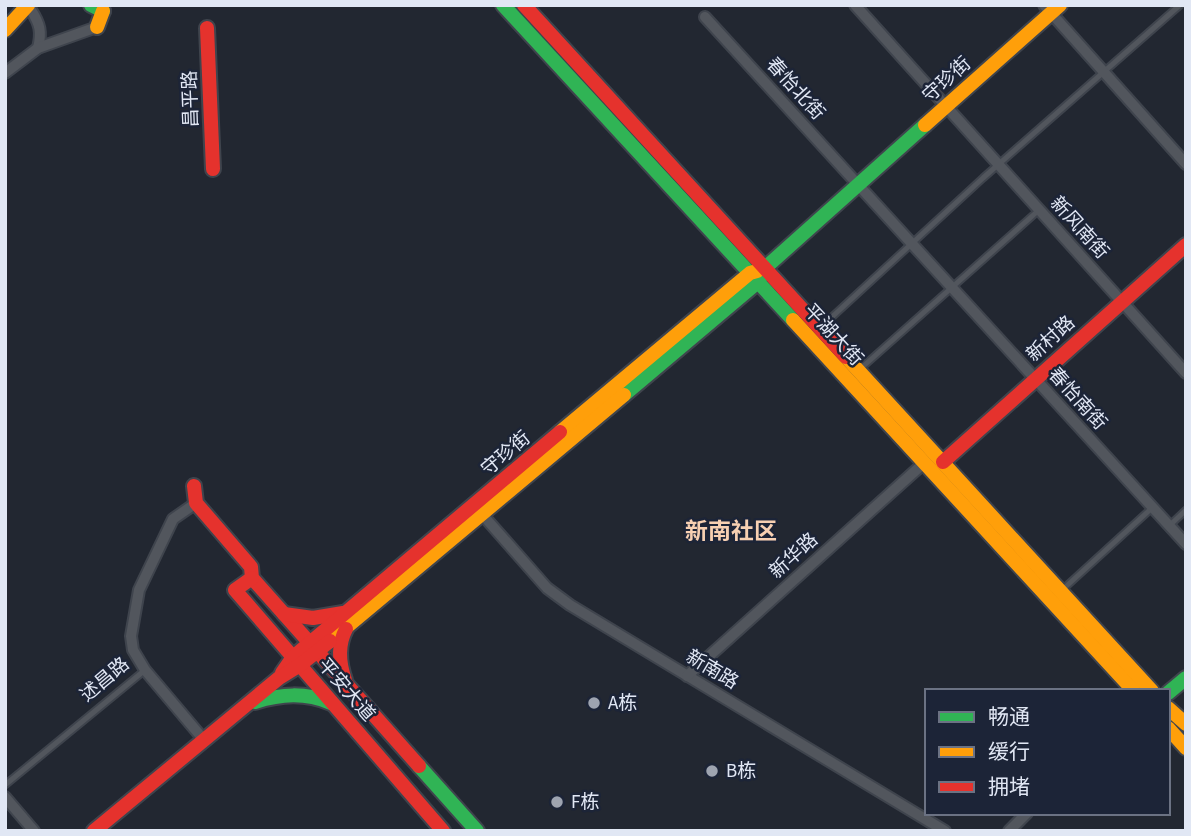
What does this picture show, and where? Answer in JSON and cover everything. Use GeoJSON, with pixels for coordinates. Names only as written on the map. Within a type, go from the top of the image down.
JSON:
{"type":"FeatureCollection","features":[{"type":"Feature","properties":{"kind":"street","name":"平湖大街"},"geometry":{"type":"LineString","coordinates":[[503,5],[1132,689]]}},
{"type":"Feature","properties":{"kind":"street","name":"平湖大街"},"geometry":{"type":"LineString","coordinates":[[524,5],[1150,689]]}},
{"type":"Feature","properties":{"kind":"street","name":"新风南街"},"geometry":{"type":"LineString","coordinates":[[855,5],[1186,373]]}},
{"type":"Feature","properties":{"kind":"street"},"geometry":{"type":"LineString","coordinates":[[5,30],[27,7],[39,23],[41,34],[38,48]]}},
{"type":"Feature","properties":{"kind":"street"},"geometry":{"type":"LineString","coordinates":[[5,73],[38,48],[97,27],[97,8]]}},
{"type":"Feature","properties":{"kind":"street","name":"守珍街"},"geometry":{"type":"LineString","coordinates":[[94,831],[313,647],[481,513],[754,278],[1051,8]]}},
{"type":"Feature","properties":{"kind":"street"},"geometry":{"type":"LineString","coordinates":[[1051,8],[1186,164]]}},
{"type":"Feature","properties":{"kind":"street","name":"春怡北街"},"geometry":{"type":"LineString","coordinates":[[705,17],[858,185]]}},
{"type":"Feature","properties":{"kind":"street","name":"昌平路"},"geometry":{"type":"LineString","coordinates":[[207,28],[213,169]]}},
{"type":"Feature","properties":{"kind":"street","name":"春怡南街"},"geometry":{"type":"LineString","coordinates":[[858,185],[1186,544]]}},
{"type":"Feature","properties":{"kind":"street","name":"新村路"},"geometry":{"type":"LineString","coordinates":[[943,462],[1186,245]]}},
{"type":"Feature","properties":{"kind":"street","name":"守珍街"},"geometry":{"type":"LineString","coordinates":[[348,619],[754,278]]}},
{"type":"Feature","properties":{"kind":"street","name":"新华路"},"geometry":{"type":"LineString","coordinates":[[687,676],[924,463]]}},
{"type":"Feature","properties":{"kind":"street"},"geometry":{"type":"LineString","coordinates":[[194,486],[196,503]]}},
{"type":"Feature","properties":{"kind":"street","name":"平安大道"},"geometry":{"type":"LineString","coordinates":[[196,503],[251,567],[252,578],[477,831]]}},
{"type":"Feature","properties":{"kind":"street","name":"述昌路"},"geometry":{"type":"LineString","coordinates":[[145,670],[133,650],[131,636],[139,590],[173,519],[196,503]]}},
{"type":"Feature","properties":{"kind":"street","name":"新南路"},"geometry":{"type":"LineString","coordinates":[[481,513],[547,588],[570,606],[945,831]]}},
{"type":"Feature","properties":{"kind":"street","name":"平安大道"},"geometry":{"type":"LineString","coordinates":[[252,578],[235,590],[443,831]]}},
{"type":"Feature","properties":{"kind":"street"},"geometry":{"type":"LineString","coordinates":[[284,614],[348,619],[342,634],[340,652],[347,684]]}},
{"type":"Feature","properties":{"kind":"street"},"geometry":{"type":"LineString","coordinates":[[145,670],[204,740]]}},
{"type":"Feature","properties":{"kind":"street"},"geometry":{"type":"LineString","coordinates":[[1170,691],[1186,678]]}},
{"type":"Feature","properties":{"kind":"street"},"geometry":{"type":"LineString","coordinates":[[247,704],[289,695],[320,698],[333,704]]}},
{"type":"Feature","properties":{"kind":"street"},"geometry":{"type":"LineString","coordinates":[[1170,710],[1186,724]]}},
{"type":"Feature","properties":{"kind":"street"},"geometry":{"type":"LineString","coordinates":[[1170,730],[1186,748]]}},
{"type":"Feature","properties":{"kind":"street"},"geometry":{"type":"LineString","coordinates":[[5,797],[34,831]]}},
{"type":"Feature","properties":{"kind":"street"},"geometry":{"type":"LineString","coordinates":[[1009,831],[1025,815]]}},
{"type":"Feature","properties":{"kind":"lane"},"geometry":{"type":"LineString","coordinates":[[820,328],[999,164],[1180,5]]}},
{"type":"Feature","properties":{"kind":"lane"},"geometry":{"type":"LineString","coordinates":[[859,370],[1039,210]]}},
{"type":"Feature","properties":{"kind":"lane"},"geometry":{"type":"LineString","coordinates":[[1061,591],[1152,507]]}},
{"type":"Feature","properties":{"kind":"lane"},"geometry":{"type":"LineString","coordinates":[[1169,526],[1186,510]]}},
{"type":"Feature","properties":{"kind":"lane","name":"述昌路"},"geometry":{"type":"LineString","coordinates":[[5,785],[145,670]]}},
{"type":"Feature","properties":{"kind":"traffic: fast"},"geometry":{"type":"LineString","coordinates":[[91,5],[103,11]]}},
{"type":"Feature","properties":{"kind":"traffic: fast"},"geometry":{"type":"LineString","coordinates":[[503,5],[793,320]]}},
{"type":"Feature","properties":{"kind":"traffic: fast"},"geometry":{"type":"LineString","coordinates":[[624,395],[758,282],[765,268],[925,125]]}},
{"type":"Feature","properties":{"kind":"traffic: fast"},"geometry":{"type":"LineString","coordinates":[[1170,691],[1186,678]]}},
{"type":"Feature","properties":{"kind":"traffic: fast"},"geometry":{"type":"LineString","coordinates":[[255,702],[293,695],[331,703]]}},
{"type":"Feature","properties":{"kind":"traffic: fast"},"geometry":{"type":"LineString","coordinates":[[419,766],[477,831]]}},
{"type":"Feature","properties":{"kind":"traffic: slow"},"geometry":{"type":"LineString","coordinates":[[5,30],[28,5]]}},
{"type":"Feature","properties":{"kind":"traffic: slow"},"geometry":{"type":"LineString","coordinates":[[925,125],[1060,5]]}},
{"type":"Feature","properties":{"kind":"traffic: slow"},"geometry":{"type":"LineString","coordinates":[[97,27],[103,11]]}},
{"type":"Feature","properties":{"kind":"traffic: slow"},"geometry":{"type":"LineString","coordinates":[[560,432],[750,273],[757,271]]}},
{"type":"Feature","properties":{"kind":"traffic: slow"},"geometry":{"type":"LineString","coordinates":[[793,320],[1132,689]]}},
{"type":"Feature","properties":{"kind":"traffic: slow"},"geometry":{"type":"LineString","coordinates":[[846,357],[1150,689]]}},
{"type":"Feature","properties":{"kind":"traffic: slow"},"geometry":{"type":"LineString","coordinates":[[330,641],[624,395]]}},
{"type":"Feature","properties":{"kind":"traffic: slow"},"geometry":{"type":"LineString","coordinates":[[1170,710],[1186,724]]}},
{"type":"Feature","properties":{"kind":"traffic: slow"},"geometry":{"type":"LineString","coordinates":[[1170,730],[1186,748]]}},
{"type":"Feature","properties":{"kind":"traffic: jam"},"geometry":{"type":"LineString","coordinates":[[524,5],[846,357]]}},
{"type":"Feature","properties":{"kind":"traffic: jam"},"geometry":{"type":"LineString","coordinates":[[207,28],[213,169]]}},
{"type":"Feature","properties":{"kind":"traffic: jam"},"geometry":{"type":"LineString","coordinates":[[943,462],[1186,245]]}},
{"type":"Feature","properties":{"kind":"traffic: jam"},"geometry":{"type":"LineString","coordinates":[[282,673],[293,657],[560,432]]}},
{"type":"Feature","properties":{"kind":"traffic: jam"},"geometry":{"type":"LineString","coordinates":[[194,486],[196,503],[251,567],[252,578],[419,766]]}},
{"type":"Feature","properties":{"kind":"traffic: jam"},"geometry":{"type":"LineString","coordinates":[[252,578],[235,590],[443,831]]}},
{"type":"Feature","properties":{"kind":"traffic: jam"},"geometry":{"type":"LineString","coordinates":[[284,614],[313,618],[343,613]]}},
{"type":"Feature","properties":{"kind":"traffic: jam"},"geometry":{"type":"LineString","coordinates":[[345,680],[340,654],[346,629]]}},
{"type":"Feature","properties":{"kind":"traffic: jam"},"geometry":{"type":"LineString","coordinates":[[94,831],[279,678],[330,641]]}},
{"type":"Feature","properties":{"kind":"place","name":"A栋"},"geometry":{"type":"Point","coordinates":[594,703]}},
{"type":"Feature","properties":{"kind":"place","name":"B栋"},"geometry":{"type":"Point","coordinates":[712,771]}},
{"type":"Feature","properties":{"kind":"place","name":"F栋"},"geometry":{"type":"Point","coordinates":[557,802]}},
{"type":"Feature","properties":{"kind":"district","name":"新南社区"},"geometry":{"type":"Point","coordinates":[731,531]}}]}
